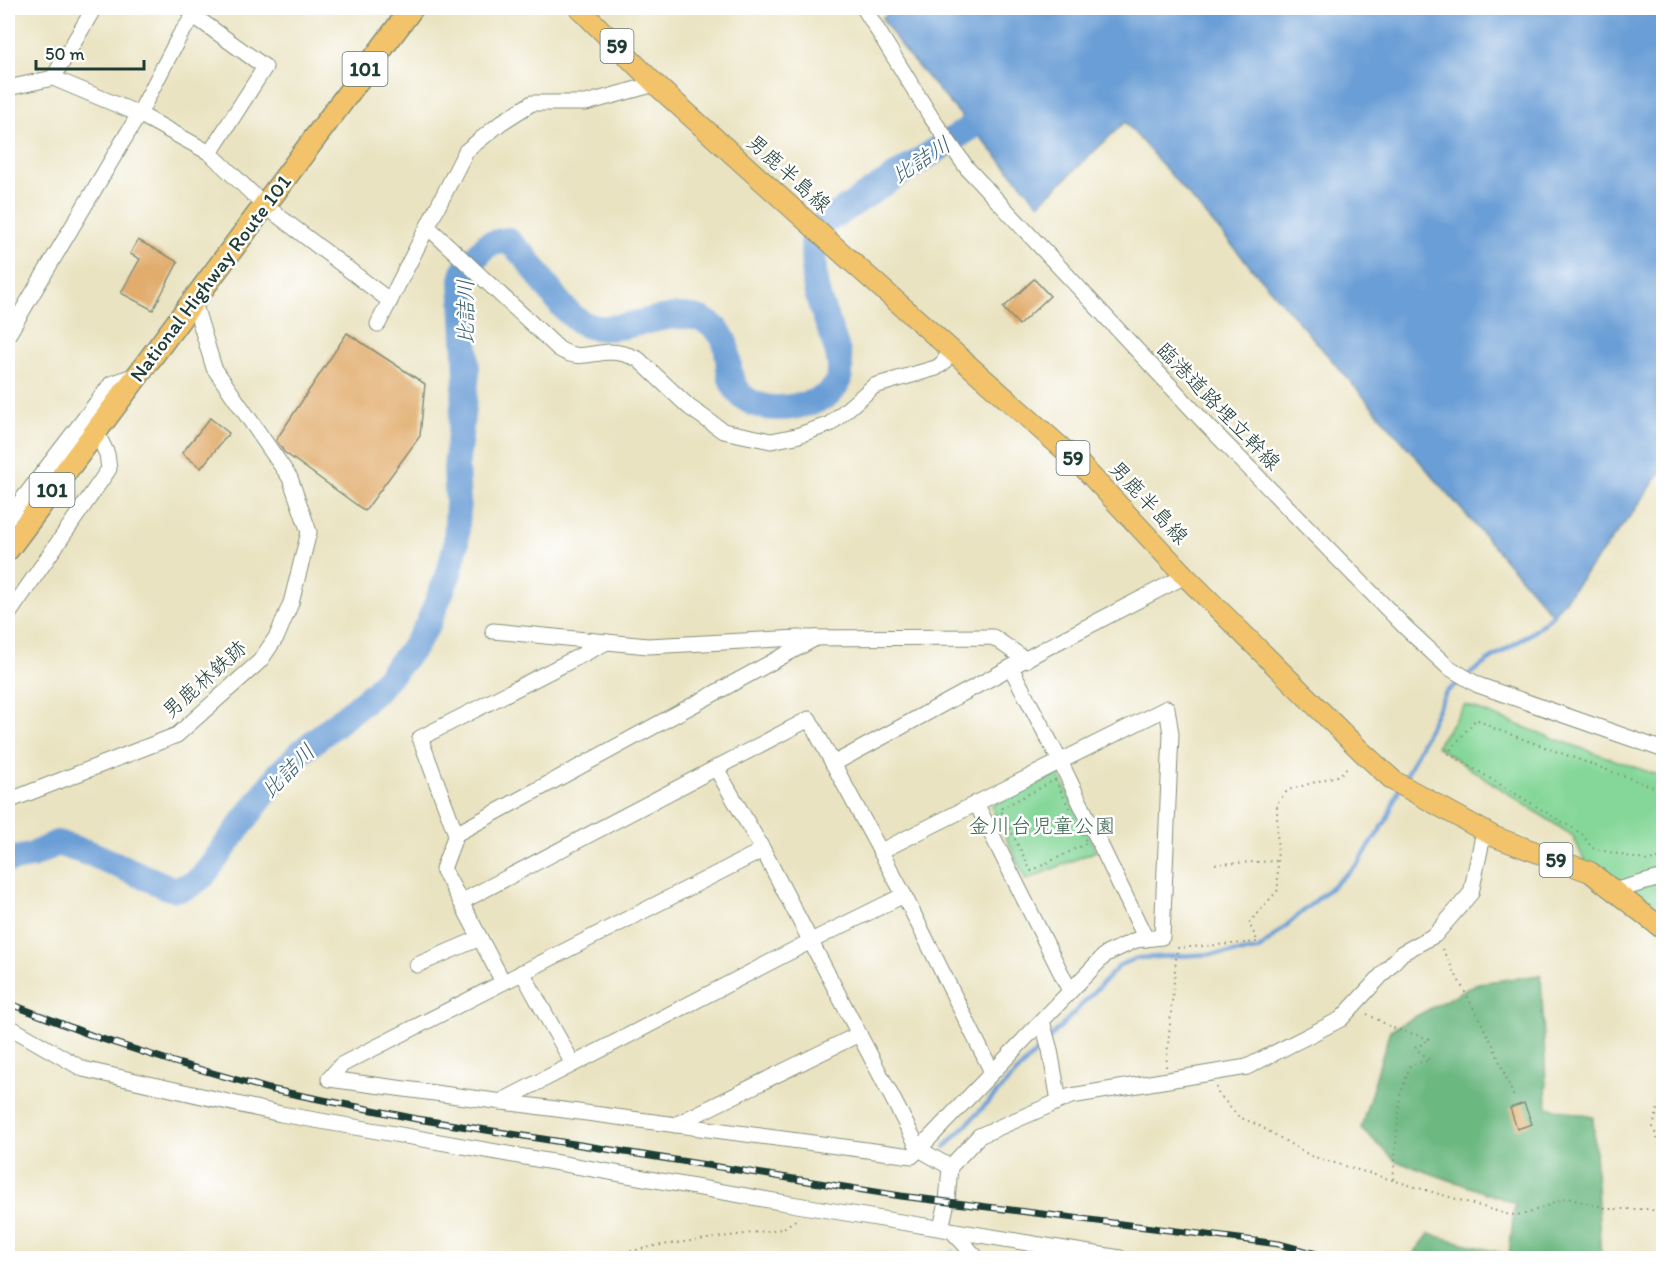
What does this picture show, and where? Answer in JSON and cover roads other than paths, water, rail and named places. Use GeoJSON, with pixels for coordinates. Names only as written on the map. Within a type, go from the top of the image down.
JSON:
{"type":"FeatureCollection","features":[{"type":"Feature","properties":{"kind":"highway","name":"National Highway Route 101"},"geometry":{"type":"LineString","coordinates":[[8,549],[412,8]]}},
{"type":"Feature","properties":{"kind":"main road","name":"男鹿半島線"},"geometry":{"type":"LineString","coordinates":[[579,8],[655,84],[1080,464],[1185,576],[1361,751],[1401,786],[1484,831],[1590,873],[1664,930]]}},
{"type":"Feature","properties":{"kind":"street"},"geometry":{"type":"LineString","coordinates":[[52,78],[94,8]]}},
{"type":"Feature","properties":{"kind":"street","name":"臨港道路埋立幹線"},"geometry":{"type":"LineString","coordinates":[[864,8],[931,117],[967,168],[1205,423],[1406,628],[1448,667],[1479,685],[1664,750]]}},
{"type":"Feature","properties":{"kind":"street"},"geometry":{"type":"LineString","coordinates":[[8,335],[139,114],[167,56],[193,10],[265,67],[210,153]]}},
{"type":"Feature","properties":{"kind":"street"},"geometry":{"type":"LineString","coordinates":[[8,88],[52,78],[139,114],[210,153],[264,205],[390,301]]}},
{"type":"Feature","properties":{"kind":"street"},"geometry":{"type":"LineString","coordinates":[[378,324],[466,151],[519,110],[532,103],[586,103],[655,84]]}},
{"type":"Feature","properties":{"kind":"street"},"geometry":{"type":"LineString","coordinates":[[428,227],[559,349],[578,357],[612,352],[638,359],[689,407],[723,431],[771,441],[796,436],[830,424],[874,386],[936,368],[943,363],[951,350]]}},
{"type":"Feature","properties":{"kind":"street","name":"男鹿林鉄跡"},"geometry":{"type":"LineString","coordinates":[[8,801],[177,735],[260,661],[277,636],[291,603],[309,532],[290,478],[214,368],[193,299]]}},
{"type":"Feature","properties":{"kind":"street"},"geometry":{"type":"LineString","coordinates":[[8,518],[111,384],[139,373]]}},
{"type":"Feature","properties":{"kind":"street"},"geometry":{"type":"LineString","coordinates":[[8,615],[109,469],[107,454],[96,431]]}},
{"type":"Feature","properties":{"kind":"street"},"geometry":{"type":"LineString","coordinates":[[833,764],[1185,576]]}},
{"type":"Feature","properties":{"kind":"street"},"geometry":{"type":"LineString","coordinates":[[493,631],[648,646],[816,638],[993,637],[1026,660]]}},
{"type":"Feature","properties":{"kind":"street"},"geometry":{"type":"LineString","coordinates":[[456,834],[816,638]]}},
{"type":"Feature","properties":{"kind":"street"},"geometry":{"type":"LineString","coordinates":[[503,982],[443,869],[456,834],[420,738],[607,642]]}},
{"type":"Feature","properties":{"kind":"street"},"geometry":{"type":"LineString","coordinates":[[1011,668],[1060,761],[1146,939]]}},
{"type":"Feature","properties":{"kind":"street"},"geometry":{"type":"LineString","coordinates":[[763,850],[341,1065],[329,1079],[912,1156],[1106,954],[1136,940],[1162,937],[1171,734],[1167,708],[881,851]]}},
{"type":"Feature","properties":{"kind":"street"},"geometry":{"type":"LineString","coordinates":[[461,902],[808,719],[904,895],[992,1072]]}},
{"type":"Feature","properties":{"kind":"street"},"geometry":{"type":"LineString","coordinates":[[716,768],[763,850],[919,1149],[950,1167]]}},
{"type":"Feature","properties":{"kind":"street"},"geometry":{"type":"LineString","coordinates":[[976,803],[1070,991]]}},
{"type":"Feature","properties":{"kind":"street"},"geometry":{"type":"LineString","coordinates":[[977,1258],[946,1229],[950,1167],[979,1136],[1071,1096],[1247,1067],[1341,1019],[1402,953],[1435,935],[1471,893],[1484,831]]}},
{"type":"Feature","properties":{"kind":"street"},"geometry":{"type":"LineString","coordinates":[[1613,891],[1664,877]]}},
{"type":"Feature","properties":{"kind":"street"},"geometry":{"type":"LineString","coordinates":[[500,1102],[904,895]]}},
{"type":"Feature","properties":{"kind":"street"},"geometry":{"type":"LineString","coordinates":[[417,965],[480,938]]}},
{"type":"Feature","properties":{"kind":"street"},"geometry":{"type":"LineString","coordinates":[[522,972],[573,1064]]}},
{"type":"Feature","properties":{"kind":"street"},"geometry":{"type":"LineString","coordinates":[[1042,1020],[1059,1101]]}},
{"type":"Feature","properties":{"kind":"street"},"geometry":{"type":"LineString","coordinates":[[8,1026],[83,1069],[269,1111],[814,1208],[1120,1258]]}},
{"type":"Feature","properties":{"kind":"street"},"geometry":{"type":"LineString","coordinates":[[675,1125],[859,1034]]}},
{"type":"Feature","properties":{"kind":"water"},"geometry":{"type":"Polygon","coordinates":[[[898,8],[1663,8],[1663,469],[1634,511],[1553,615],[1125,122],[1039,204],[905,52],[882,18],[898,8]]]}},
{"type":"Feature","properties":{"kind":"waterway","name":"比詰川"},"geometry":{"type":"LineString","coordinates":[[8,860],[31,856],[57,843],[92,854],[170,888],[180,888],[191,884],[203,876],[278,775],[302,751],[375,692],[414,647],[428,624],[449,573],[456,544],[458,503],[456,468],[467,373],[462,280],[465,269],[488,244],[508,240],[524,256],[566,310],[584,324],[597,328],[612,328],[676,316],[705,321],[723,338],[730,377],[741,395],[761,406],[783,408],[797,406],[819,399],[833,390],[839,378],[840,363],[816,289],[813,237],[825,222],[970,128]]}},
{"type":"Feature","properties":{"kind":"waterway"},"geometry":{"type":"LineString","coordinates":[[1403,782],[1446,692],[1533,632],[1553,615]]}},
{"type":"Feature","properties":{"kind":"waterway"},"geometry":{"type":"LineString","coordinates":[[945,1147],[1120,965],[1138,958],[1258,950],[1357,865],[1386,821],[1399,789]]}},
{"type":"Feature","properties":{"kind":"waterway"},"geometry":{"type":"LineString","coordinates":[[953,1252],[955,1258]]}},
{"type":"Feature","properties":{"kind":"railway"},"geometry":{"type":"LineString","coordinates":[[8,1003],[96,1037],[269,1089],[417,1119],[901,1196],[1279,1244],[1331,1258]]}},
{"type":"Feature","properties":{"kind":"park label","name":"金川台児童公園"},"geometry":{"type":"Point","coordinates":[1042,825]}}]}
